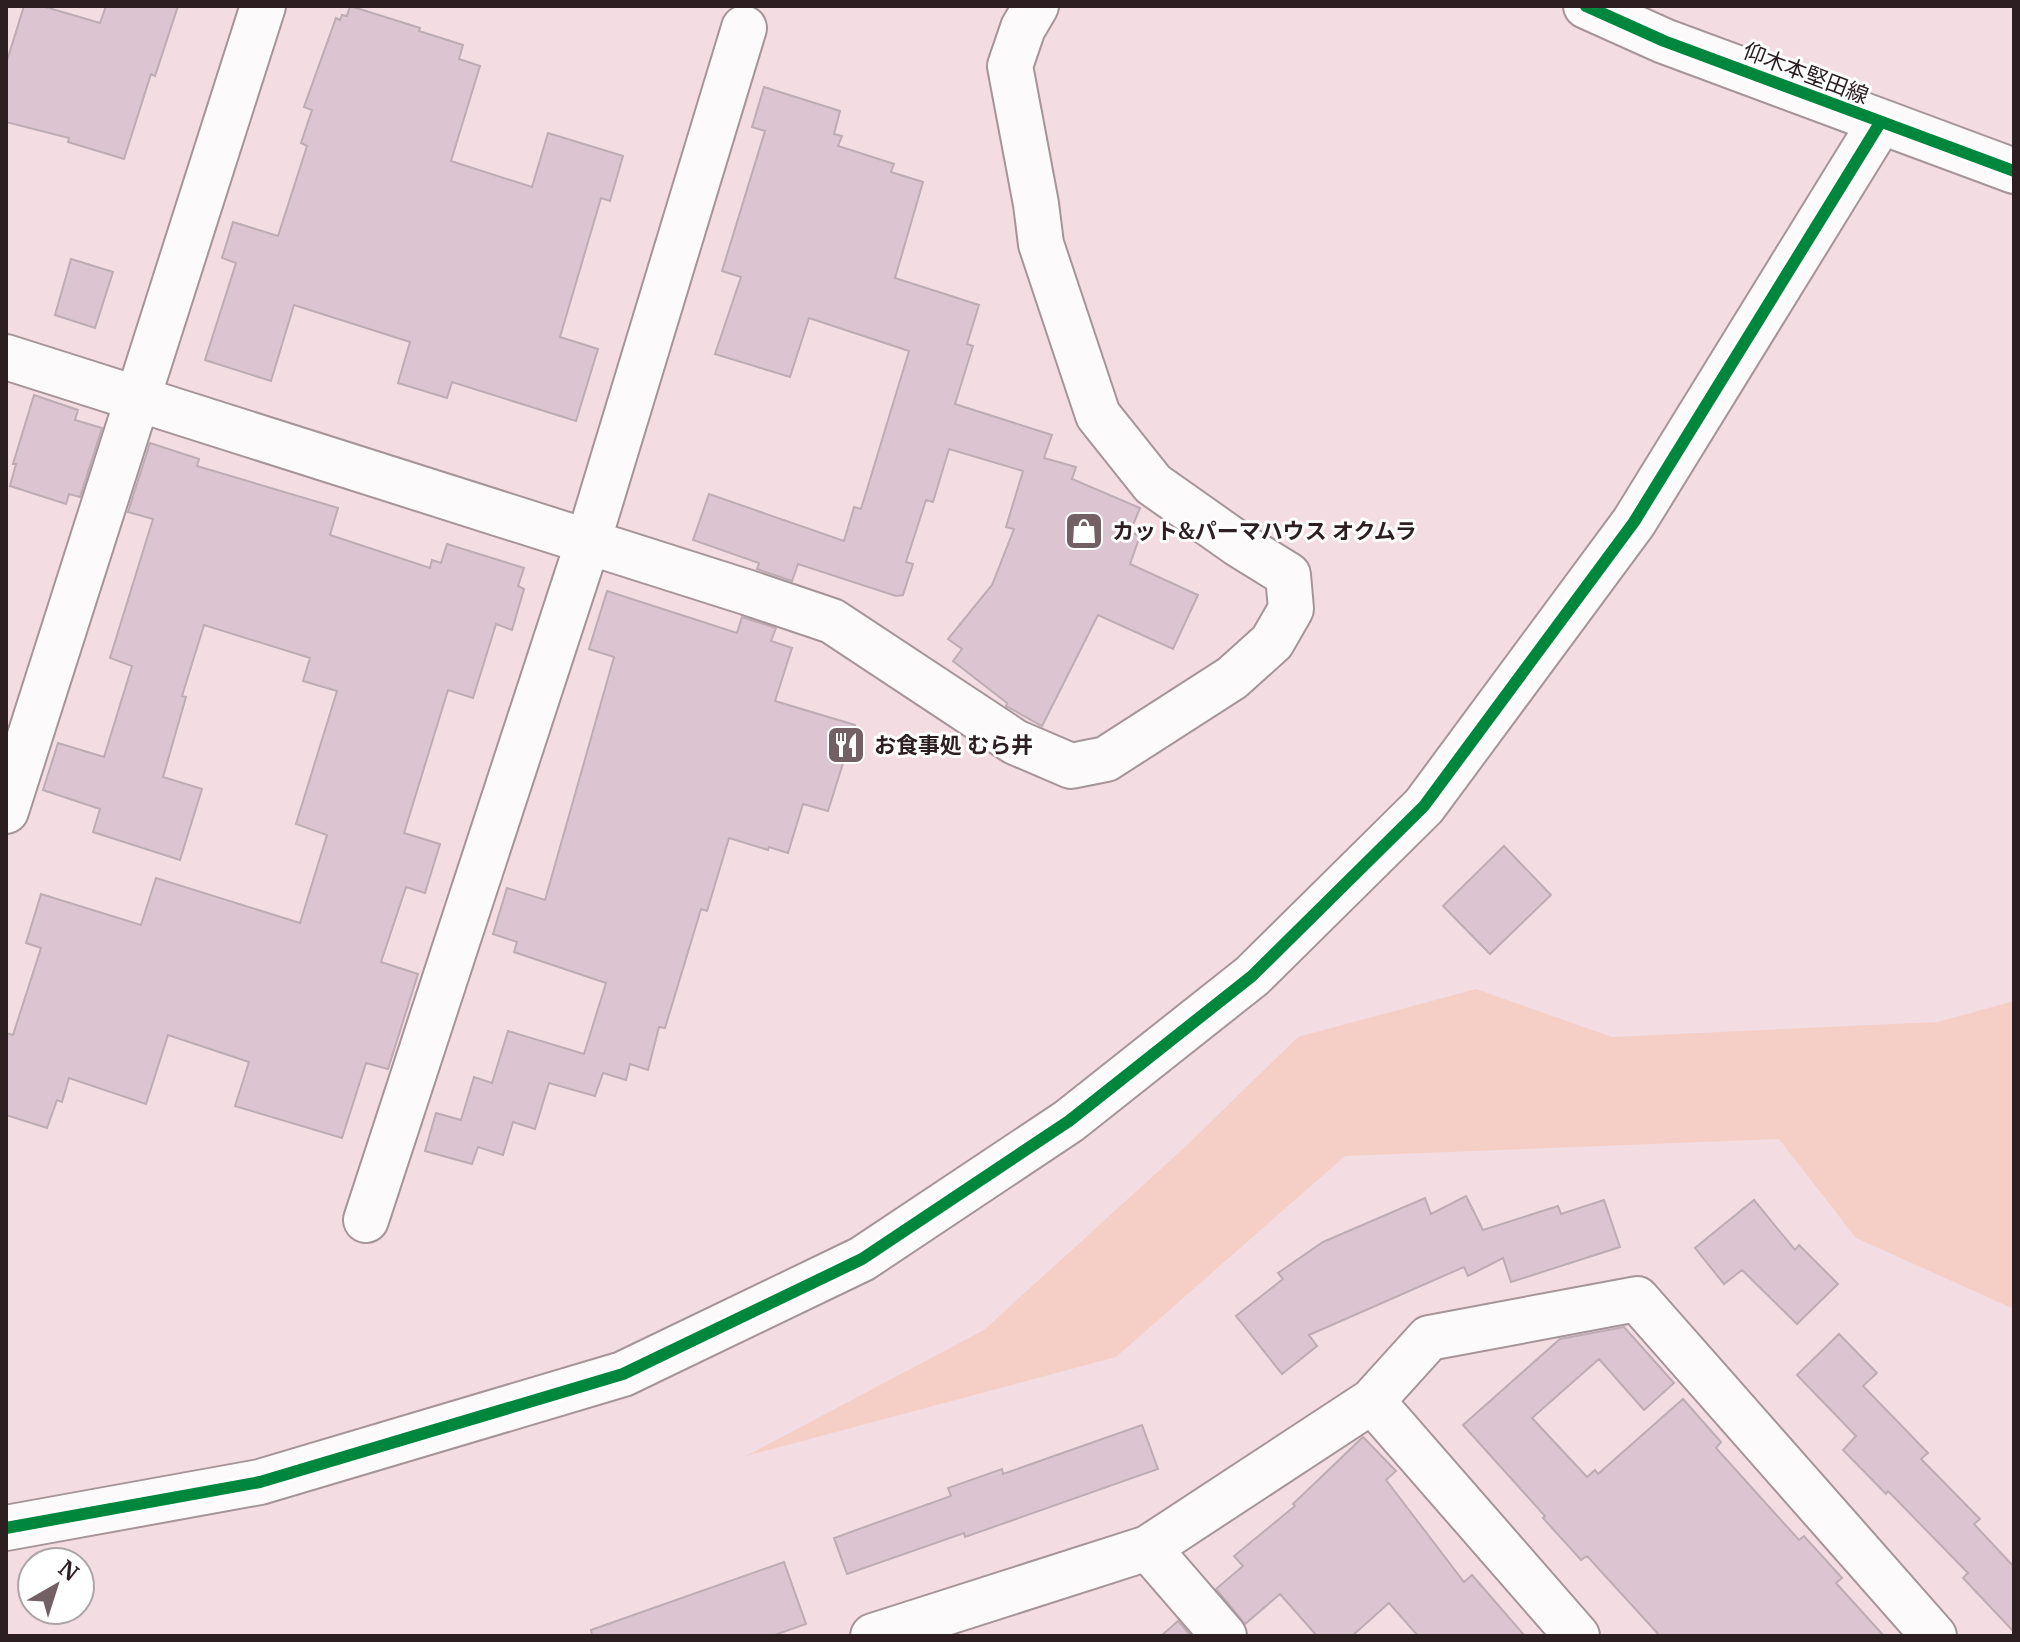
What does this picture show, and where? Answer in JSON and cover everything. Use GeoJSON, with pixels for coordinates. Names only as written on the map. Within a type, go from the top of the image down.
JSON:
{"type":"FeatureCollection","features":[{"type":"Feature","properties":{"kind":"street"},"geometry":{"type":"LineString","coordinates":[[6,811],[263,6]]}},
{"type":"Feature","properties":{"kind":"street"},"geometry":{"type":"LineString","coordinates":[[6,357],[832,621],[1015,742],[1071,766],[1106,759],[1232,678],[1272,642],[1291,609],[1288,575],[1153,484],[1098,415],[1041,244],[1010,66],[1023,28],[1036,6]]}},
{"type":"Feature","properties":{"kind":"street","name":"仰木本堅田線"},"geometry":{"type":"LineString","coordinates":[[1586,6],[1664,41],[2014,171]]}},
{"type":"Feature","properties":{"kind":"street"},"geometry":{"type":"LineString","coordinates":[[366,1220],[588,542],[744,28]]}},
{"type":"Feature","properties":{"kind":"street"},"geometry":{"type":"LineString","coordinates":[[6,1528],[260,1482],[623,1374],[862,1259],[1069,1121],[1252,976],[1424,806],[1634,522],[1880,123]]}},
{"type":"Feature","properties":{"kind":"street"},"geometry":{"type":"LineString","coordinates":[[878,1635],[1148,1548],[1372,1401],[1429,1338],[1637,1299],[1934,1636]]}},
{"type":"Feature","properties":{"kind":"street"},"geometry":{"type":"LineString","coordinates":[[1372,1401],[1577,1636]]}},
{"type":"Feature","properties":{"kind":"street"},"geometry":{"type":"LineString","coordinates":[[1148,1548],[1224,1636]]}},
{"type":"Feature","properties":{"kind":"shaded area"},"geometry":{"type":"Polygon","coordinates":[[[1476,989],[1612,1037],[1938,1022],[2014,1001],[2014,1309],[1856,1238],[1779,1139],[1345,1156],[1116,1357],[746,1456],[984,1330],[1185,1147],[1298,1037],[1476,989]]]}},
{"type":"Feature","properties":{"kind":"building"},"geometry":{"type":"Polygon","coordinates":[[[24,6],[42,6],[100,23],[106,6],[178,6],[155,76],[151,74],[124,159],[68,142],[69,138],[6,122],[6,64],[24,6]]]}},
{"type":"Feature","properties":{"kind":"building"},"geometry":{"type":"Polygon","coordinates":[[[350,6],[463,45],[459,59],[480,66],[451,161],[532,187],[548,133],[623,156],[610,201],[601,198],[560,337],[598,349],[576,421],[452,382],[447,398],[398,383],[410,342],[294,305],[271,381],[205,360],[236,263],[222,258],[233,222],[278,236],[307,146],[301,143],[312,110],[304,107],[336,18],[340,20],[342,15],[347,16],[350,6]]]}},
{"type":"Feature","properties":{"kind":"building"},"geometry":{"type":"Polygon","coordinates":[[[764,87],[840,111],[834,134],[842,136],[838,146],[894,164],[891,172],[923,182],[895,278],[979,305],[967,344],[973,346],[955,404],[1052,435],[1044,458],[1076,467],[1072,479],[1140,508],[1130,532],[1140,536],[1130,564],[1198,595],[1173,649],[1098,615],[1042,726],[1006,706],[1007,703],[953,661],[962,649],[948,639],[992,585],[1014,529],[1006,527],[1023,471],[949,449],[933,502],[926,500],[906,562],[913,564],[903,595],[896,596],[798,564],[792,581],[757,569],[759,563],[693,540],[709,494],[844,541],[854,507],[861,509],[909,351],[809,318],[790,377],[715,354],[741,277],[722,271],[765,131],[752,127],[764,87]]]}},
{"type":"Feature","properties":{"kind":"building"},"geometry":{"type":"Polygon","coordinates":[[[71,259],[113,272],[95,328],[55,315],[71,259]]]}},
{"type":"Feature","properties":{"kind":"building"},"geometry":{"type":"Polygon","coordinates":[[[34,395],[78,410],[75,420],[102,428],[80,497],[69,494],[66,504],[10,486],[16,464],[13,464],[34,395]]]}},
{"type":"Feature","properties":{"kind":"building"},"geometry":{"type":"Polygon","coordinates":[[[150,443],[199,459],[197,466],[338,508],[330,535],[430,568],[432,560],[441,563],[447,544],[524,568],[518,586],[524,589],[512,630],[496,624],[473,698],[448,690],[404,833],[440,844],[425,893],[406,887],[381,962],[418,974],[388,1069],[366,1063],[342,1138],[235,1106],[249,1062],[168,1035],[146,1104],[69,1078],[62,1102],[57,1100],[47,1128],[6,1115],[6,1033],[13,1035],[41,948],[26,943],[41,894],[141,925],[156,878],[300,923],[327,835],[296,824],[337,691],[303,681],[310,658],[204,625],[182,696],[186,697],[163,777],[202,789],[180,860],[93,832],[100,809],[43,790],[58,743],[104,757],[132,666],[110,658],[153,519],[128,512],[150,443]]]}},
{"type":"Feature","properties":{"kind":"building"},"geometry":{"type":"Polygon","coordinates":[[[607,591],[737,633],[742,617],[776,628],[771,641],[792,648],[775,701],[855,725],[828,811],[803,804],[788,853],[729,838],[707,911],[701,909],[665,1028],[659,1027],[648,1070],[630,1064],[626,1080],[603,1073],[595,1096],[549,1083],[535,1129],[513,1122],[503,1155],[478,1147],[472,1164],[425,1151],[436,1113],[461,1120],[474,1077],[492,1083],[508,1031],[584,1054],[606,983],[514,952],[517,942],[493,934],[507,888],[545,900],[614,657],[589,649],[607,591]]]}},
{"type":"Feature","properties":{"kind":"building"},"geometry":{"type":"Polygon","coordinates":[[[1504,846],[1551,895],[1490,954],[1443,906],[1504,846]]]}},
{"type":"Feature","properties":{"kind":"building"},"geometry":{"type":"Polygon","coordinates":[[[1466,1196],[1483,1230],[1558,1206],[1561,1214],[1604,1200],[1620,1247],[1511,1282],[1503,1258],[1468,1276],[1464,1267],[1309,1335],[1317,1346],[1282,1374],[1236,1316],[1283,1279],[1278,1273],[1323,1242],[1425,1198],[1431,1214],[1466,1196]]]}},
{"type":"Feature","properties":{"kind":"building"},"geometry":{"type":"Polygon","coordinates":[[[1754,1200],[1795,1250],[1799,1245],[1838,1284],[1797,1324],[1742,1270],[1724,1284],[1695,1248],[1754,1200]]]}},
{"type":"Feature","properties":{"kind":"building"},"geometry":{"type":"Polygon","coordinates":[[[1624,1327],[1674,1383],[1644,1410],[1599,1359],[1532,1418],[1587,1477],[1595,1470],[1598,1474],[1683,1399],[1721,1442],[1716,1448],[1799,1540],[1804,1536],[1842,1578],[1836,1583],[1884,1636],[1660,1636],[1587,1556],[1581,1560],[1463,1425],[1560,1339],[1624,1327]]]}},
{"type":"Feature","properties":{"kind":"building"},"geometry":{"type":"Polygon","coordinates":[[[1839,1334],[1877,1373],[1863,1386],[1928,1453],[1921,1459],[1980,1519],[1974,1524],[2014,1567],[2014,1632],[1963,1578],[1968,1573],[1843,1450],[1856,1436],[1797,1375],[1839,1334]]]}},
{"type":"Feature","properties":{"kind":"building"},"geometry":{"type":"Polygon","coordinates":[[[1142,1425],[1158,1469],[965,1537],[964,1533],[847,1574],[834,1538],[951,1496],[948,1488],[1002,1469],[1003,1474],[1142,1425]]]}},
{"type":"Feature","properties":{"kind":"building"},"geometry":{"type":"Polygon","coordinates":[[[1363,1437],[1396,1471],[1386,1480],[1464,1582],[1472,1575],[1525,1636],[1418,1636],[1389,1603],[1352,1636],[1317,1636],[1280,1594],[1245,1624],[1216,1589],[1243,1566],[1234,1556],[1295,1506],[1293,1504],[1363,1437]]]}},
{"type":"Feature","properties":{"kind":"building"},"geometry":{"type":"Polygon","coordinates":[[[784,1562],[806,1624],[772,1636],[592,1636],[591,1630],[784,1562]]]}},
{"type":"Feature","properties":{"kind":"building"},"geometry":{"type":"Polygon","coordinates":[[[1178,1621],[1191,1636],[1161,1636],[1178,1621]]]}},
{"type":"Feature","properties":{"kind":"cycle path"},"geometry":{"type":"LineString","coordinates":[[1586,6],[1664,41],[2014,171]]}},
{"type":"Feature","properties":{"kind":"cycle path"},"geometry":{"type":"LineString","coordinates":[[6,1528],[260,1482],[623,1374],[862,1259],[1069,1121],[1252,976],[1424,806],[1634,522],[1880,123]]}},
{"type":"Feature","properties":{"kind":"place","name":"カット&パーマハウス オクムラ"},"geometry":{"type":"Point","coordinates":[1084,531]}},
{"type":"Feature","properties":{"kind":"place","name":"お食事処 むら井"},"geometry":{"type":"Point","coordinates":[846,745]}}]}
